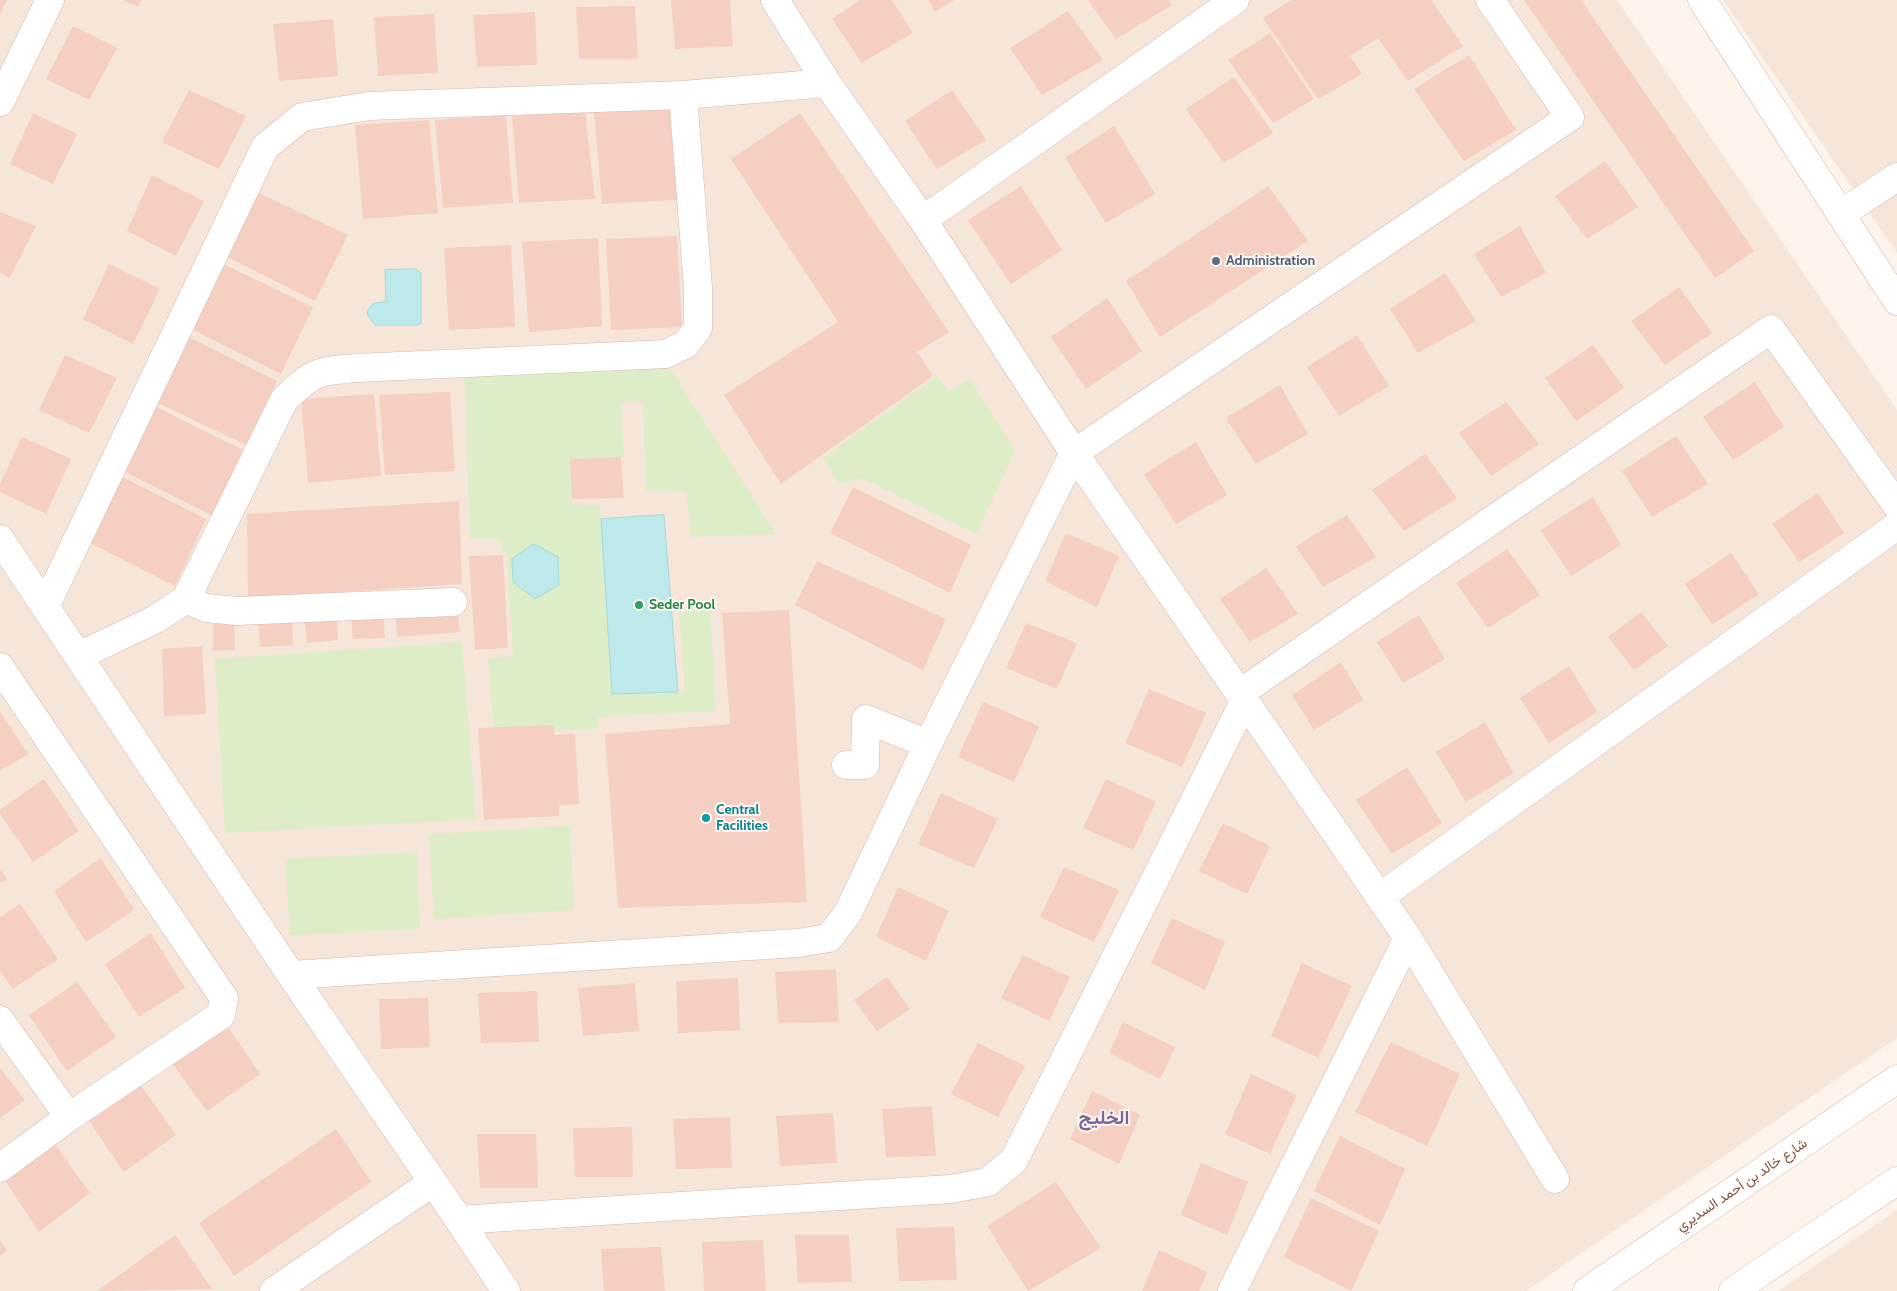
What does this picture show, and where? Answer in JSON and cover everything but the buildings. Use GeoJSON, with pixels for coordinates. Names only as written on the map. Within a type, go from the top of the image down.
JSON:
{"type":"FeatureCollection","features":[{"type":"Feature","properties":{"kind":"street"},"geometry":{"type":"LineString","coordinates":[[0,102],[50,0]]}},
{"type":"Feature","properties":{"kind":"street"},"geometry":{"type":"LineString","coordinates":[[923,220],[1236,0]]}},
{"type":"Feature","properties":{"kind":"street"},"geometry":{"type":"LineString","coordinates":[[291,975],[798,943],[829,938],[848,913],[928,744],[1074,453],[1570,118],[1490,0]]}},
{"type":"Feature","properties":{"kind":"street"},"geometry":{"type":"LineString","coordinates":[[1702,0],[1897,301]]}},
{"type":"Feature","properties":{"kind":"street"},"geometry":{"type":"LineString","coordinates":[[787,4],[827,83],[923,220],[1074,453],[1381,896],[1555,1179]]}},
{"type":"Feature","properties":{"kind":"street"},"geometry":{"type":"LineString","coordinates":[[46,605],[265,147],[302,118],[369,106],[683,95],[827,83]]}},
{"type":"Feature","properties":{"kind":"street"},"geometry":{"type":"LineString","coordinates":[[79,656],[156,619],[186,599],[284,400],[304,380],[324,371],[356,368],[666,354],[686,344],[698,328],[698,288],[683,95]]}},
{"type":"Feature","properties":{"kind":"street"},"geometry":{"type":"LineString","coordinates":[[1842,214],[1897,177]]}},
{"type":"Feature","properties":{"kind":"street"},"geometry":{"type":"LineString","coordinates":[[459,1220],[951,1189],[988,1182],[1014,1160],[1243,697],[1771,329],[1897,506]]}},
{"type":"Feature","properties":{"kind":"street"},"geometry":{"type":"LineString","coordinates":[[1381,896],[1897,526]]}},
{"type":"Feature","properties":{"kind":"street"},"geometry":{"type":"LineString","coordinates":[[0,539],[8,561],[46,605],[291,975],[506,1291]]}},
{"type":"Feature","properties":{"kind":"street"},"geometry":{"type":"LineString","coordinates":[[186,599],[206,608],[237,611],[453,602]]}},
{"type":"Feature","properties":{"kind":"street"},"geometry":{"type":"LineString","coordinates":[[0,667],[224,998],[221,1015],[69,1117],[0,1168]]}},
{"type":"Feature","properties":{"kind":"street"},"geometry":{"type":"LineString","coordinates":[[846,765],[865,765],[866,719],[928,744]]}},
{"type":"Feature","properties":{"kind":"street"},"geometry":{"type":"LineString","coordinates":[[1232,1291],[1408,938]]}},
{"type":"Feature","properties":{"kind":"street"},"geometry":{"type":"LineString","coordinates":[[0,1020],[69,1117]]}},
{"type":"Feature","properties":{"kind":"street","name":"شارع خالد بن أحمد السديري"},"geometry":{"type":"LineString","coordinates":[[1587,1291],[1897,1079]]}},
{"type":"Feature","properties":{"kind":"street"},"geometry":{"type":"LineString","coordinates":[[1733,1291],[1897,1181]]}},
{"type":"Feature","properties":{"kind":"street"},"geometry":{"type":"LineString","coordinates":[[274,1291],[433,1182]]}},
{"type":"Feature","properties":{"kind":"shaded area"},"geometry":{"type":"Polygon","coordinates":[[[0,0],[1617,0],[1897,410],[1897,1038],[1526,1291],[0,1291],[0,0]]]}},
{"type":"Feature","properties":{"kind":"shaded area"},"geometry":{"type":"Polygon","coordinates":[[[1723,0],[1897,0],[1897,253],[1723,0]]]}},
{"type":"Feature","properties":{"kind":"shaded area"},"geometry":{"type":"Polygon","coordinates":[[[1897,1210],[1897,1291],[1778,1291],[1897,1210]]]}},
{"type":"Feature","properties":{"kind":"green space"},"geometry":{"type":"Polygon","coordinates":[[[605,361],[671,370],[776,534],[691,537],[686,491],[646,492],[643,402],[621,402],[624,457],[571,459],[572,504],[600,506],[612,694],[685,692],[679,612],[710,610],[716,711],[598,717],[598,729],[494,733],[488,659],[513,656],[507,552],[501,551],[500,539],[470,539],[464,371],[605,361]]]}},
{"type":"Feature","properties":{"kind":"green space"},"geometry":{"type":"Polygon","coordinates":[[[937,376],[948,391],[970,379],[1015,451],[976,534],[862,478],[840,484],[823,458],[937,376]]]}},
{"type":"Feature","properties":{"kind":"green space"},"geometry":{"type":"Polygon","coordinates":[[[462,642],[476,819],[225,833],[215,659],[462,642]]]}},
{"type":"Feature","properties":{"kind":"green space"},"geometry":{"type":"Polygon","coordinates":[[[570,826],[574,910],[434,919],[429,834],[570,826]]]}},
{"type":"Feature","properties":{"kind":"green space"},"geometry":{"type":"Polygon","coordinates":[[[417,852],[420,929],[290,935],[285,859],[417,852]]]}},
{"type":"Feature","properties":{"kind":"water"},"geometry":{"type":"Polygon","coordinates":[[[415,269],[421,273],[421,323],[417,325],[375,325],[367,314],[370,307],[374,304],[386,302],[385,270],[415,269]]]}},
{"type":"Feature","properties":{"kind":"water","name":"Seder Pool"},"geometry":{"type":"Polygon","coordinates":[[[664,515],[678,692],[612,694],[601,519],[664,515]]]}},
{"type":"Feature","properties":{"kind":"water"},"geometry":{"type":"Polygon","coordinates":[[[534,544],[558,557],[559,585],[535,599],[513,582],[512,559],[534,544]]]}},
{"type":"Feature","properties":{"kind":"place","name":"Administration"},"geometry":{"type":"Point","coordinates":[1216,261]}},
{"type":"Feature","properties":{"kind":"place","name":"Seder Pool"},"geometry":{"type":"Point","coordinates":[639,605]}},
{"type":"Feature","properties":{"kind":"place","name":"Central Facilities"},"geometry":{"type":"Point","coordinates":[706,818]}},
{"type":"Feature","properties":{"kind":"district","name":"الخليج"},"geometry":{"type":"Point","coordinates":[1104,1118]}}]}
